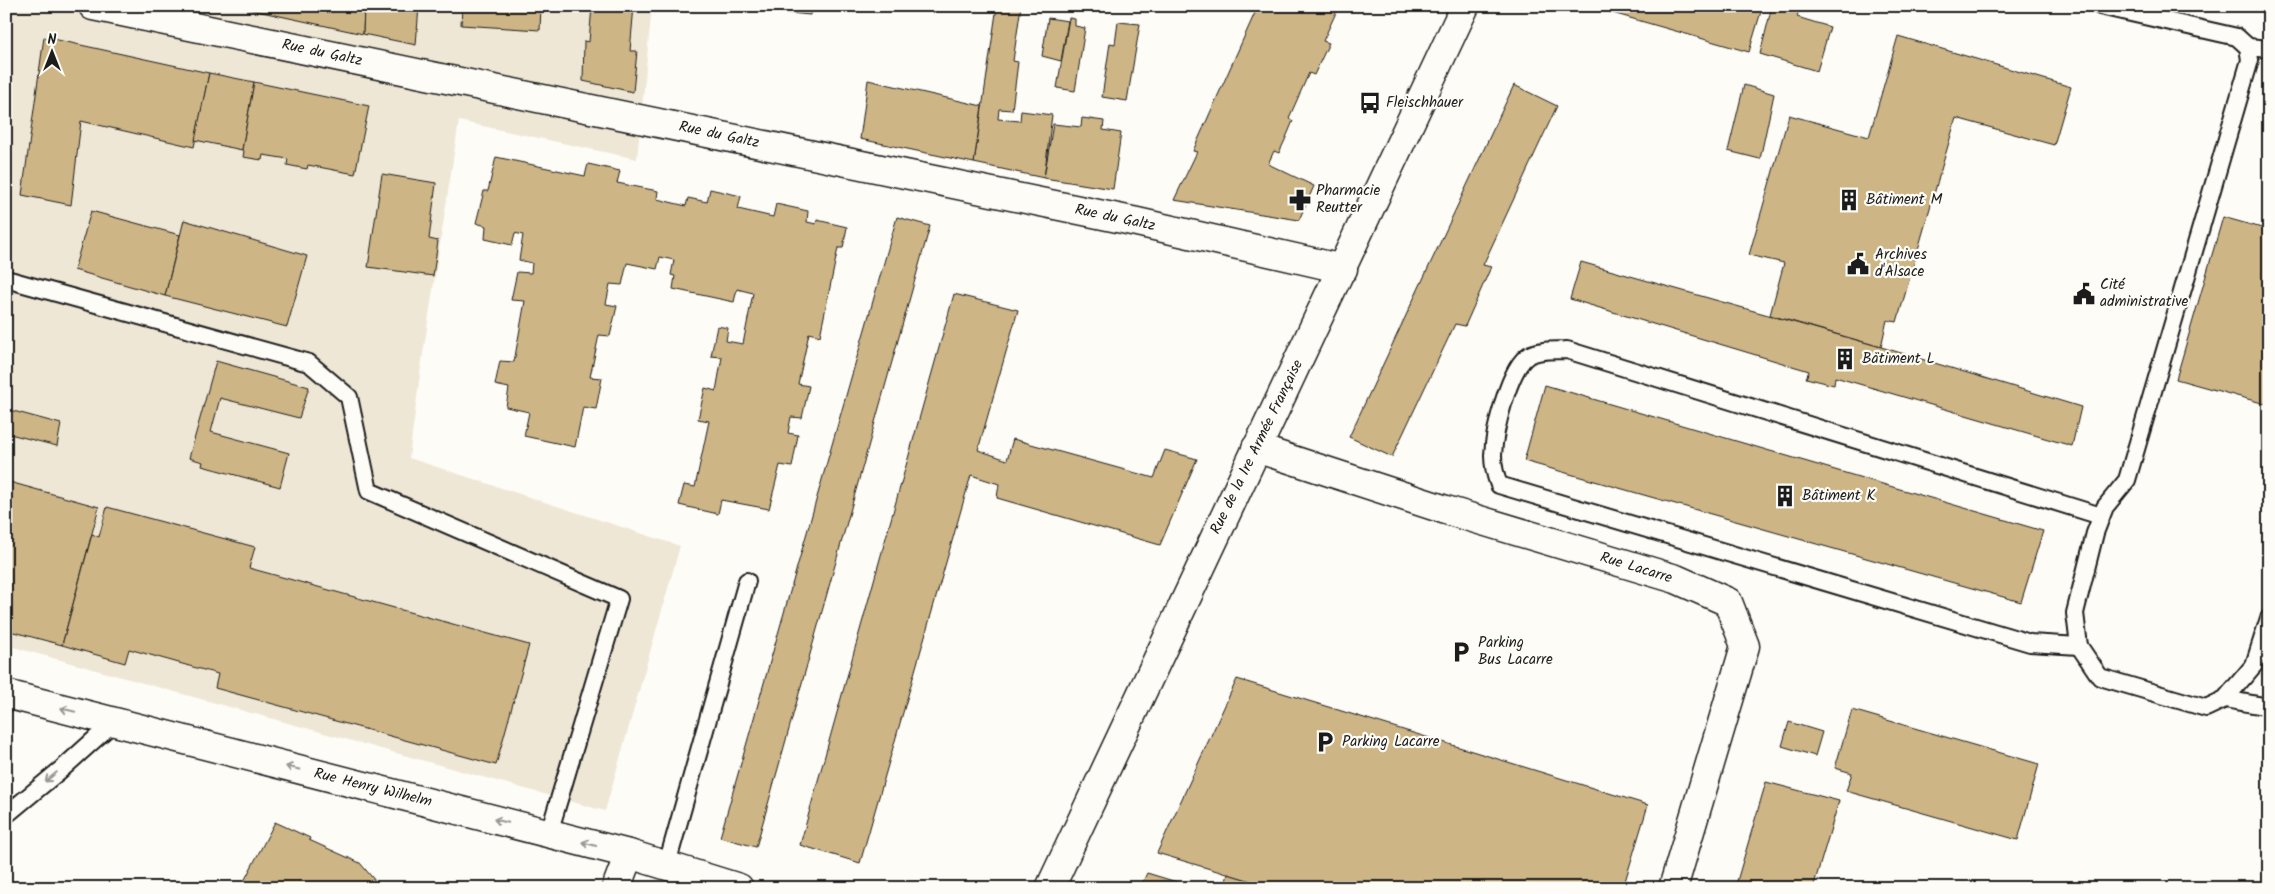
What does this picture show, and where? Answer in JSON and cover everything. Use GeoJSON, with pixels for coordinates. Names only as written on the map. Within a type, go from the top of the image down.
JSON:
{"type":"FeatureCollection","features":[{"type":"Feature","properties":{"kind":"street","name":"Rue du Galtz"},"geometry":{"type":"LineString","coordinates":[[94,6],[1127,220],[1343,268]]}},
{"type":"Feature","properties":{"kind":"street","name":"Rue de la 1re Armée Française"},"geometry":{"type":"LineString","coordinates":[[1050,888],[1465,6]]}},
{"type":"Feature","properties":{"kind":"street","name":"Rue Lacarre"},"geometry":{"type":"LineString","coordinates":[[1256,448],[1446,510],[1676,580],[1728,602],[1745,646],[1673,888]]}},
{"type":"Feature","properties":{"kind":"street","name":"Rue Henry Wilhelm"},"geometry":{"type":"LineString","coordinates":[[6,694],[667,864],[739,888]]}},
{"type":"Feature","properties":{"kind":"street"},"geometry":{"type":"LineString","coordinates":[[616,888],[629,854]]}},
{"type":"Feature","properties":{"kind":"lane"},"geometry":{"type":"LineString","coordinates":[[2100,6],[2237,37],[2248,46],[2269,49]]}},
{"type":"Feature","properties":{"kind":"lane"},"geometry":{"type":"LineString","coordinates":[[2248,46],[2250,60],[2127,480],[2105,507],[2075,613],[2079,646],[2100,677],[2206,708],[2225,699],[2254,664],[2269,618]]}},
{"type":"Feature","properties":{"kind":"lane"},"geometry":{"type":"LineString","coordinates":[[6,279],[309,363],[348,397],[368,491],[619,599],[549,833]]}},
{"type":"Feature","properties":{"kind":"lane"},"geometry":{"type":"LineString","coordinates":[[2079,646],[2030,643],[1499,485],[1494,472],[1495,437],[1500,411],[1518,365],[1530,355],[1548,351],[1567,350],[2102,516]]}},
{"type":"Feature","properties":{"kind":"lane"},"geometry":{"type":"LineString","coordinates":[[667,864],[747,581]]}},
{"type":"Feature","properties":{"kind":"lane"},"geometry":{"type":"LineString","coordinates":[[2225,699],[2269,707]]}},
{"type":"Feature","properties":{"kind":"lane"},"geometry":{"type":"LineString","coordinates":[[6,815],[114,722]]}},
{"type":"Feature","properties":{"kind":"shaded area"},"geometry":{"type":"Polygon","coordinates":[[[6,6],[652,6],[637,159],[459,121],[409,458],[680,546],[605,811],[6,645],[6,6]]]}},
{"type":"Feature","properties":{"kind":"building"},"geometry":{"type":"Polygon","coordinates":[[[234,6],[364,6],[363,34],[234,6]]]}},
{"type":"Feature","properties":{"kind":"building"},"geometry":{"type":"Polygon","coordinates":[[[364,6],[419,6],[416,45],[363,34],[364,6]]]}},
{"type":"Feature","properties":{"kind":"building"},"geometry":{"type":"Polygon","coordinates":[[[462,6],[541,6],[540,30],[461,25],[462,6]]]}},
{"type":"Feature","properties":{"kind":"building"},"geometry":{"type":"Polygon","coordinates":[[[592,6],[634,6],[630,51],[637,51],[633,92],[583,81],[584,41],[589,42],[592,6]]]}},
{"type":"Feature","properties":{"kind":"building"},"geometry":{"type":"Polygon","coordinates":[[[719,6],[811,6],[810,15],[719,6]]]}},
{"type":"Feature","properties":{"kind":"building"},"geometry":{"type":"Polygon","coordinates":[[[997,6],[1021,6],[1013,61],[1018,62],[1012,110],[999,109],[998,119],[1020,121],[1021,111],[1052,115],[1044,178],[974,163],[997,6]]]}},
{"type":"Feature","properties":{"kind":"building"},"geometry":{"type":"Polygon","coordinates":[[[1258,6],[1339,6],[1323,41],[1329,43],[1314,75],[1309,73],[1289,118],[1293,121],[1279,153],[1274,151],[1268,164],[1314,186],[1299,220],[1174,200],[1197,152],[1193,151],[1258,6]]]}},
{"type":"Feature","properties":{"kind":"building"},"geometry":{"type":"Polygon","coordinates":[[[1588,6],[1757,6],[1762,8],[1749,52],[1588,6]]]}},
{"type":"Feature","properties":{"kind":"building"},"geometry":{"type":"Polygon","coordinates":[[[1772,6],[1800,6],[1797,17],[1830,27],[1817,71],[1760,54],[1772,6]]]}},
{"type":"Feature","properties":{"kind":"building"},"geometry":{"type":"Polygon","coordinates":[[[1048,18],[1068,21],[1061,61],[1042,56],[1048,18]]]}},
{"type":"Feature","properties":{"kind":"building"},"geometry":{"type":"Polygon","coordinates":[[[1069,18],[1075,19],[1075,26],[1085,28],[1075,91],[1057,88],[1069,18]]]}},
{"type":"Feature","properties":{"kind":"building"},"geometry":{"type":"Polygon","coordinates":[[[1118,22],[1140,24],[1127,101],[1102,97],[1110,43],[1115,44],[1118,22]]]}},
{"type":"Feature","properties":{"kind":"building","name":"Bâtiment M"},"geometry":{"type":"Polygon","coordinates":[[[1898,36],[2071,87],[2054,145],[1956,118],[1897,322],[1887,320],[1881,347],[1770,315],[1784,263],[1749,255],[1789,115],[1869,137],[1898,36]]]}},
{"type":"Feature","properties":{"kind":"building"},"geometry":{"type":"Polygon","coordinates":[[[44,37],[209,73],[194,147],[81,121],[71,205],[22,195],[44,37]]]}},
{"type":"Feature","properties":{"kind":"building"},"geometry":{"type":"Polygon","coordinates":[[[209,73],[254,82],[242,150],[195,140],[209,73]]]}},
{"type":"Feature","properties":{"kind":"building"},"geometry":{"type":"Polygon","coordinates":[[[868,80],[982,106],[974,163],[860,139],[868,80]]]}},
{"type":"Feature","properties":{"kind":"building"},"geometry":{"type":"Polygon","coordinates":[[[254,82],[369,106],[355,174],[308,165],[307,169],[287,165],[288,159],[263,155],[262,160],[243,157],[244,151],[242,150],[254,82]]]}},
{"type":"Feature","properties":{"kind":"building"},"geometry":{"type":"Polygon","coordinates":[[[1514,85],[1557,106],[1483,265],[1491,267],[1465,326],[1455,324],[1392,457],[1349,437],[1514,85]]]}},
{"type":"Feature","properties":{"kind":"building"},"geometry":{"type":"Polygon","coordinates":[[[1744,85],[1774,94],[1760,159],[1728,151],[1744,85]]]}},
{"type":"Feature","properties":{"kind":"building"},"geometry":{"type":"Polygon","coordinates":[[[1082,118],[1104,121],[1103,130],[1121,133],[1113,189],[1044,178],[1053,124],[1081,127],[1082,118]]]}},
{"type":"Feature","properties":{"kind":"building"},"geometry":{"type":"Polygon","coordinates":[[[496,157],[585,176],[588,164],[620,171],[617,183],[658,191],[657,199],[686,206],[688,198],[707,202],[710,189],[741,196],[738,209],[773,217],[776,204],[808,211],[807,222],[816,224],[817,220],[847,227],[843,248],[838,248],[820,336],[809,333],[798,384],[809,386],[802,418],[791,417],[788,433],[798,435],[792,467],[780,465],[769,509],[721,500],[718,514],[679,505],[684,485],[695,487],[709,421],[698,419],[705,388],[716,391],[722,357],[711,356],[717,326],[728,328],[726,341],[743,344],[753,293],[737,289],[734,302],[673,289],[675,276],[671,275],[674,260],[660,257],[657,269],[627,263],[622,285],[610,284],[606,304],[617,306],[610,336],[599,335],[590,377],[602,378],[596,409],[583,407],[575,447],[524,436],[529,412],[506,407],[509,388],[495,385],[500,361],[514,362],[525,301],[511,300],[517,272],[531,273],[532,263],[519,260],[523,235],[515,233],[512,245],[485,239],[486,226],[476,223],[484,191],[488,191],[496,157]]]}},
{"type":"Feature","properties":{"kind":"building"},"geometry":{"type":"Polygon","coordinates":[[[382,174],[436,183],[429,239],[438,241],[433,276],[368,267],[382,174]]]}},
{"type":"Feature","properties":{"kind":"building"},"geometry":{"type":"Polygon","coordinates":[[[91,211],[180,235],[165,296],[74,270],[91,211]]]}},
{"type":"Feature","properties":{"kind":"building"},"geometry":{"type":"Polygon","coordinates":[[[897,217],[930,226],[756,847],[720,837],[897,217]]]}},
{"type":"Feature","properties":{"kind":"building"},"geometry":{"type":"Polygon","coordinates":[[[2223,217],[2269,230],[2269,405],[2176,379],[2223,217]]]}},
{"type":"Feature","properties":{"kind":"building"},"geometry":{"type":"Polygon","coordinates":[[[184,220],[307,256],[287,327],[165,296],[184,220]]]}},
{"type":"Feature","properties":{"kind":"building","name":"Bätiment L"},"geometry":{"type":"Polygon","coordinates":[[[1581,262],[1881,347],[2081,407],[2072,446],[1835,377],[1834,385],[1806,378],[1809,371],[1570,299],[1581,262]]]}},
{"type":"Feature","properties":{"kind":"building"},"geometry":{"type":"Polygon","coordinates":[[[954,294],[1018,310],[978,450],[1007,460],[1013,439],[1154,478],[1165,450],[1197,459],[1160,545],[997,498],[999,484],[971,475],[860,863],[800,845],[954,294]]]}},
{"type":"Feature","properties":{"kind":"building"},"geometry":{"type":"Polygon","coordinates":[[[216,361],[309,387],[299,418],[220,398],[211,432],[289,453],[280,487],[202,466],[203,462],[189,458],[216,361]]]}},
{"type":"Feature","properties":{"kind":"building","name":"Bâtiment K"},"geometry":{"type":"Polygon","coordinates":[[[1545,385],[2043,531],[2021,602],[1524,461],[1545,385]]]}},
{"type":"Feature","properties":{"kind":"building"},"geometry":{"type":"Polygon","coordinates":[[[6,409],[61,424],[57,446],[6,433],[6,409]]]}},
{"type":"Feature","properties":{"kind":"building"},"geometry":{"type":"Polygon","coordinates":[[[6,481],[99,507],[62,645],[6,630],[6,481]]]}},
{"type":"Feature","properties":{"kind":"building"},"geometry":{"type":"Polygon","coordinates":[[[107,507],[255,547],[249,568],[529,645],[496,765],[215,688],[218,674],[129,649],[125,663],[62,645],[92,534],[99,537],[107,507]]]}},
{"type":"Feature","properties":{"kind":"building","name":"Parking Lacarre"},"geometry":{"type":"Polygon","coordinates":[[[1237,679],[1648,805],[1623,888],[1274,888],[1157,853],[1237,679]]]}},
{"type":"Feature","properties":{"kind":"building"},"geometry":{"type":"Polygon","coordinates":[[[1852,710],[2039,764],[2018,840],[1846,791],[1852,773],[1835,768],[1852,710]]]}},
{"type":"Feature","properties":{"kind":"building"},"geometry":{"type":"Polygon","coordinates":[[[1789,722],[1822,732],[1815,756],[1782,746],[1789,722]]]}},
{"type":"Feature","properties":{"kind":"building"},"geometry":{"type":"Polygon","coordinates":[[[1766,782],[1839,801],[1813,888],[1735,888],[1766,782]]]}},
{"type":"Feature","properties":{"kind":"building"},"geometry":{"type":"Polygon","coordinates":[[[275,822],[360,863],[381,888],[252,888],[243,883],[275,822]]]}},
{"type":"Feature","properties":{"kind":"building"},"geometry":{"type":"Polygon","coordinates":[[[1147,873],[1180,883],[1179,888],[1140,888],[1147,873]]]}},
{"type":"Feature","properties":{"kind":"building"},"geometry":{"type":"Polygon","coordinates":[[[1228,874],[1274,888],[1224,888],[1228,874]]]}},
{"type":"Feature","properties":{"kind":"place","name":"Fleischhauer"},"geometry":{"type":"Point","coordinates":[1370,103]}},
{"type":"Feature","properties":{"kind":"place","name":"Pharmacie Reutter"},"geometry":{"type":"Point","coordinates":[1300,200]}},
{"type":"Feature","properties":{"kind":"place","name":"Bâtiment M"},"geometry":{"type":"Point","coordinates":[1849,200]}},
{"type":"Feature","properties":{"kind":"place","name":"Archives d'Alsace"},"geometry":{"type":"Point","coordinates":[1858,264]}},
{"type":"Feature","properties":{"kind":"place","name":"Cité administrative"},"geometry":{"type":"Point","coordinates":[2084,294]}},
{"type":"Feature","properties":{"kind":"place","name":"Bätiment L"},"geometry":{"type":"Point","coordinates":[1845,359]}},
{"type":"Feature","properties":{"kind":"place","name":"Bâtiment K"},"geometry":{"type":"Point","coordinates":[1785,496]}},
{"type":"Feature","properties":{"kind":"place","name":"Parking Bus Lacarre"},"geometry":{"type":"Point","coordinates":[1461,652]}},
{"type":"Feature","properties":{"kind":"place","name":"Parking Lacarre"},"geometry":{"type":"Point","coordinates":[1325,742]}}]}
